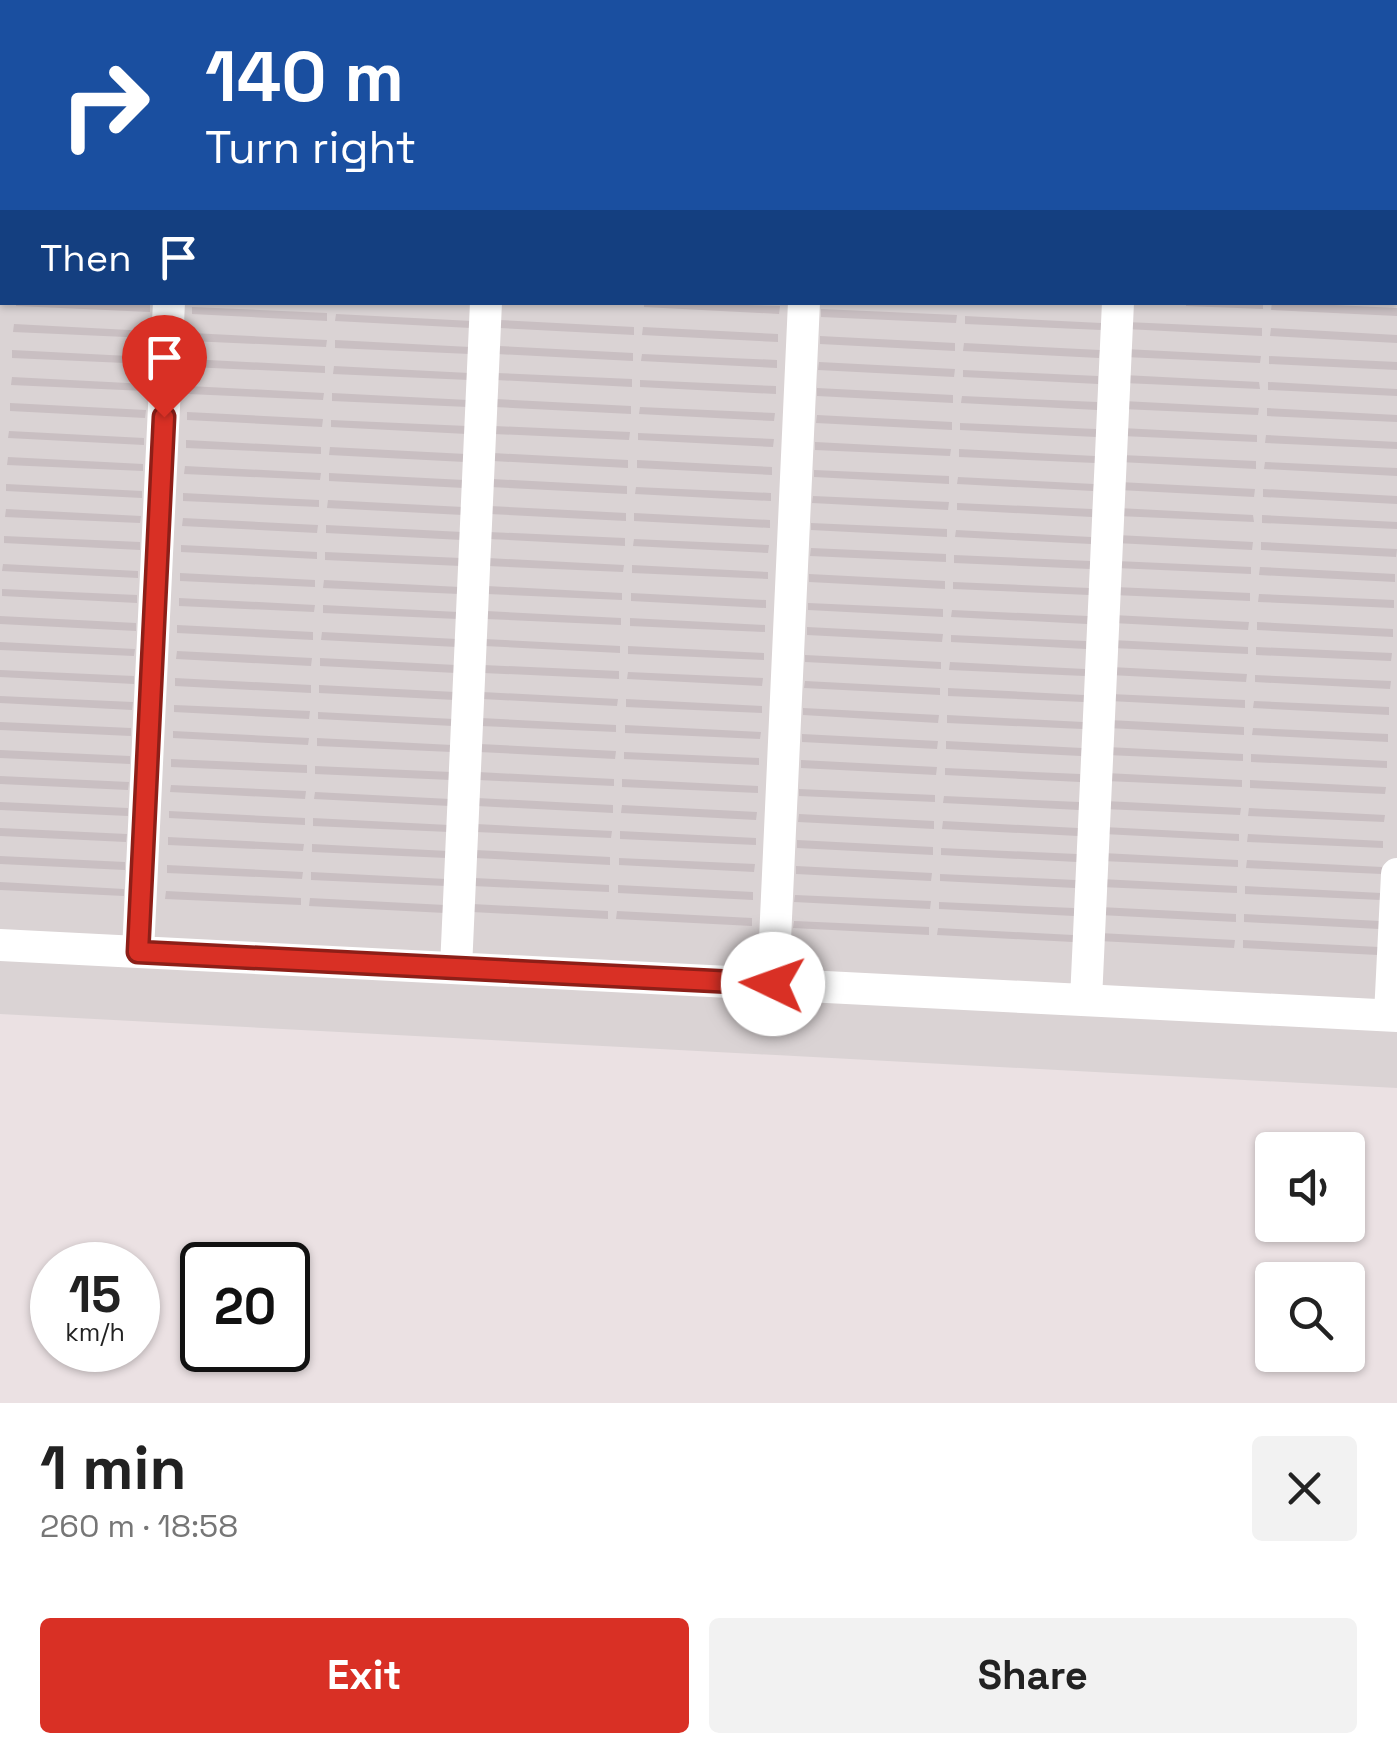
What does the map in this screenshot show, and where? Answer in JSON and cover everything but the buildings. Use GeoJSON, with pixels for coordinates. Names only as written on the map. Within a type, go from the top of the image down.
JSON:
{"type":"FeatureCollection","features":[{"type":"Feature","properties":{"kind":"lane"},"geometry":{"type":"LineString","coordinates":[[138,952],[169,305]]}},
{"type":"Feature","properties":{"kind":"lane"},"geometry":{"type":"LineString","coordinates":[[456,968],[486,305]]}},
{"type":"Feature","properties":{"kind":"lane"},"geometry":{"type":"LineString","coordinates":[[773,984],[804,305]]}},
{"type":"Feature","properties":{"kind":"lane"},"geometry":{"type":"LineString","coordinates":[[1086,1000],[1118,305]]}},
{"type":"Feature","properties":{"kind":"lane"},"geometry":{"type":"LineString","coordinates":[[0,945],[1394,1015],[1397,874]]}},
{"type":"Feature","properties":{"kind":"shaded area"},"geometry":{"type":"Polygon","coordinates":[[[0,305],[1397,305],[1397,1088],[0,1014],[0,305]]]}},
{"type":"Feature","properties":{"kind":"route"},"geometry":{"type":"LineString","coordinates":[[164,417],[138,952],[773,984]]}}]}
